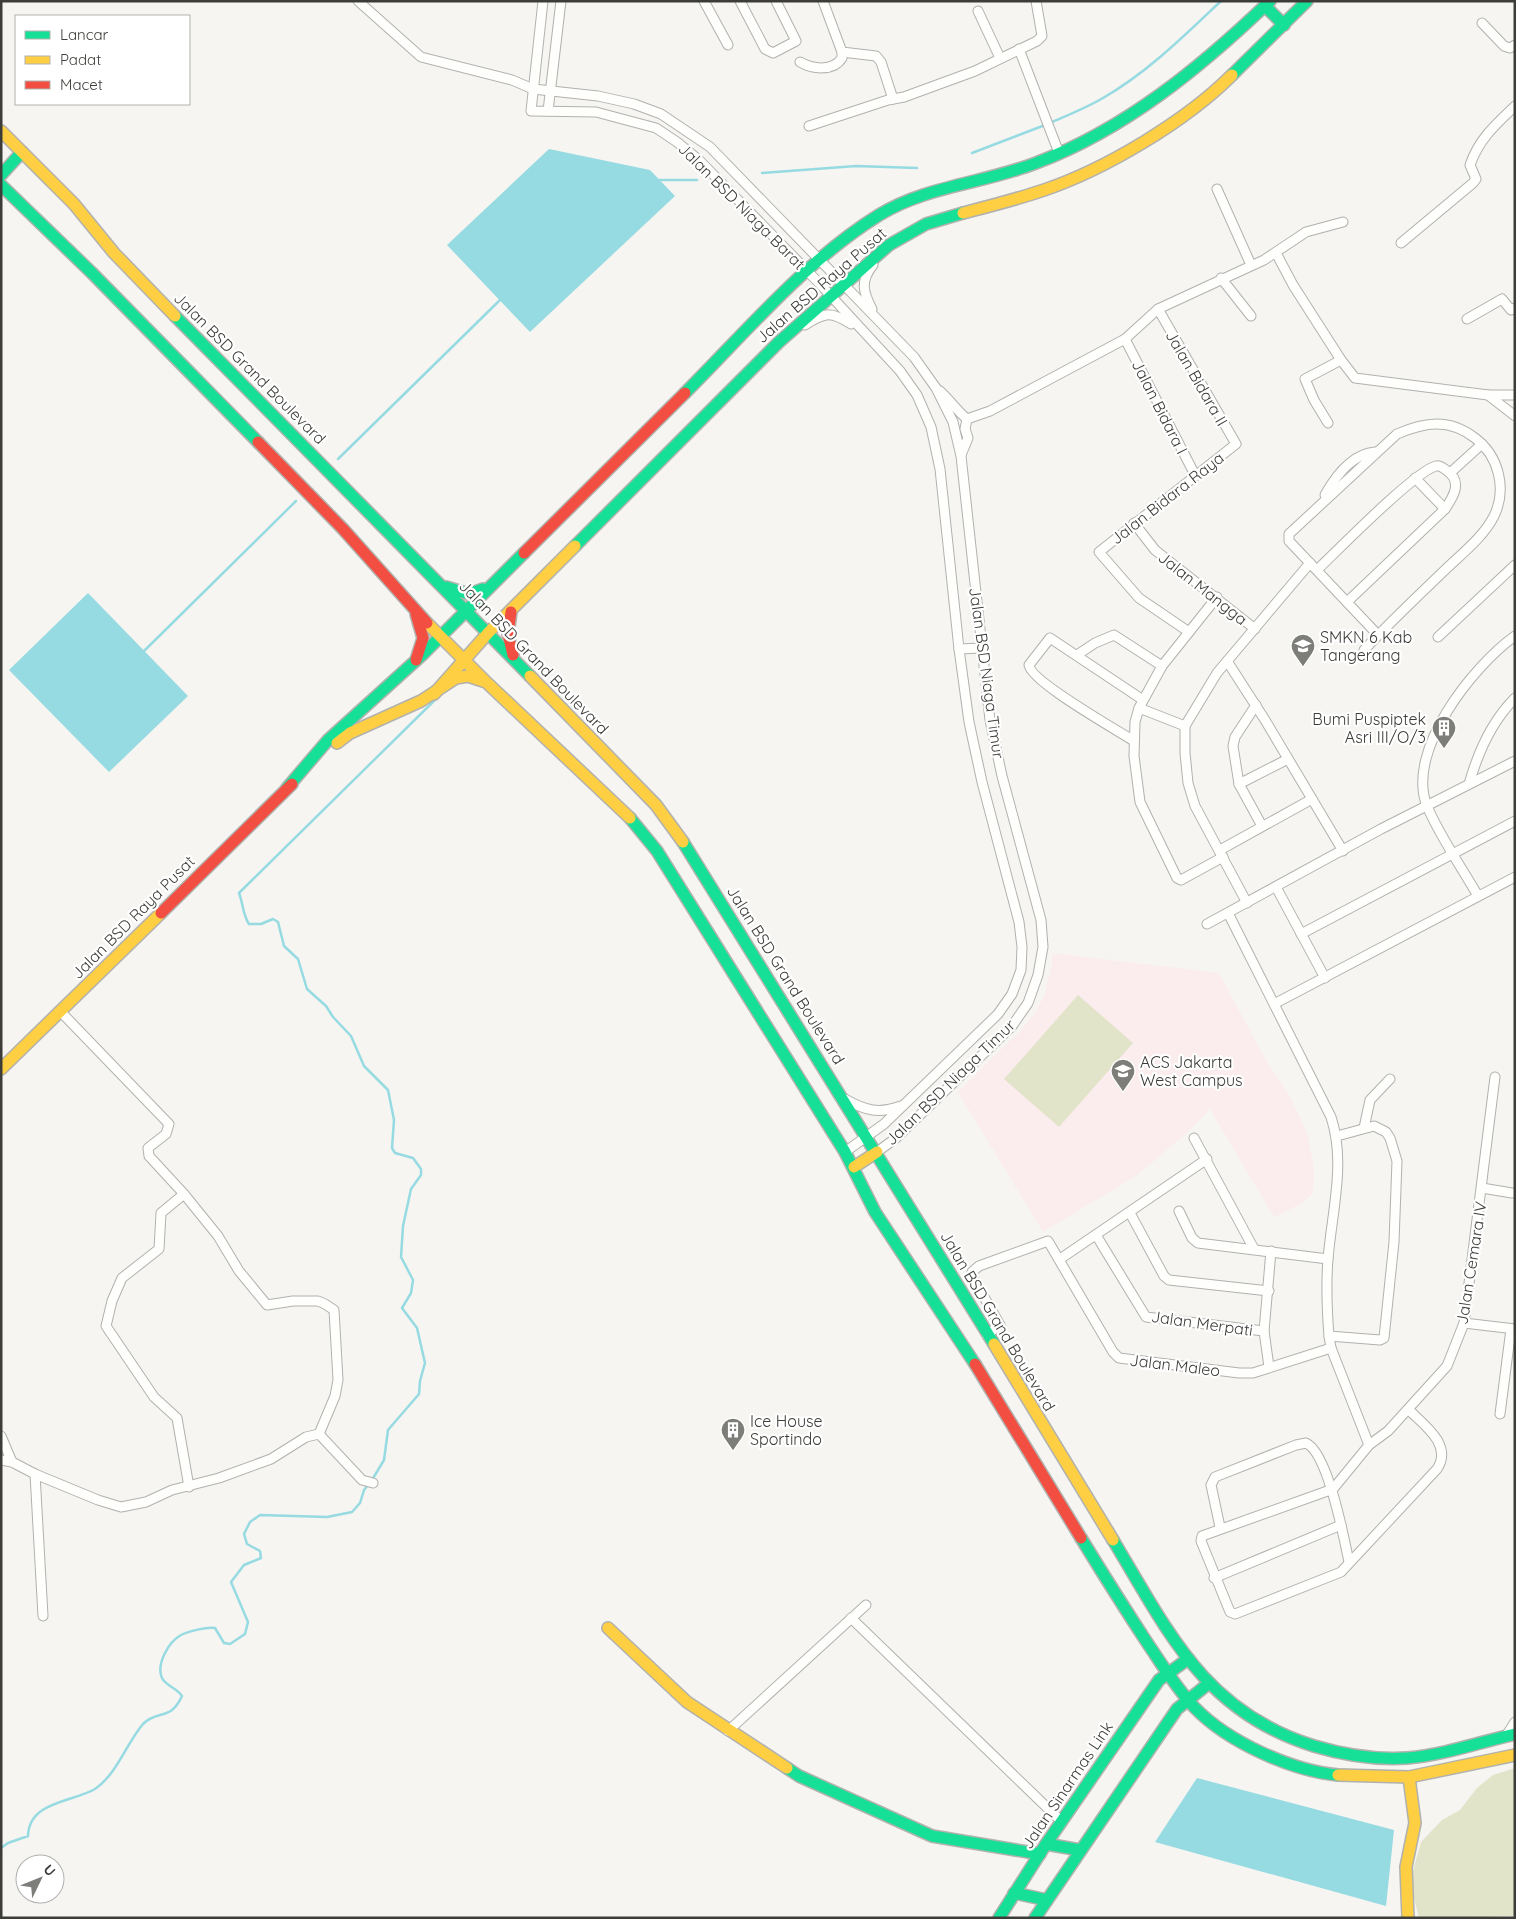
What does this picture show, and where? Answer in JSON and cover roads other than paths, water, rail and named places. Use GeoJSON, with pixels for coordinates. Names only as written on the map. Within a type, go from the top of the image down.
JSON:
{"type":"FeatureCollection","features":[{"type":"Feature","properties":{"kind":"main road","name":"Jalan BSD Raya Pusat"},"geometry":{"type":"LineString","coordinates":[[434,694],[488,633],[780,342],[830,295],[889,245],[906,233],[926,224],[1045,190],[1091,170],[1145,140],[1190,111],[1226,81],[1307,1]]}},
{"type":"Feature","properties":{"kind":"main road","name":"Jalan BSD Raya Pusat"},"geometry":{"type":"LineString","coordinates":[[1,1069],[287,788],[299,772],[361,710],[441,638],[489,587],[808,272],[859,227],[885,210],[905,201],[1037,163],[1126,119],[1169,90],[1204,62],[1268,4]]}},
{"type":"Feature","properties":{"kind":"main road"},"geometry":{"type":"LineString","coordinates":[[1268,4],[1284,25]]}},
{"type":"Feature","properties":{"kind":"main road","name":"Jalan BSD Grand Boulevard"},"geometry":{"type":"LineString","coordinates":[[1,131],[74,204],[121,260],[656,805],[681,838],[867,1136],[1142,1588],[1188,1659],[1208,1684],[1244,1714],[1276,1731],[1308,1745],[1341,1754],[1370,1758],[1408,1758],[1510,1735]]}},
{"type":"Feature","properties":{"kind":"main road"},"geometry":{"type":"LineString","coordinates":[[1,175],[22,152]]}},
{"type":"Feature","properties":{"kind":"main road"},"geometry":{"type":"LineString","coordinates":[[1,185],[92,273],[329,515],[441,638],[634,821],[657,851],[845,1152],[875,1212],[976,1366],[1122,1605],[1168,1674],[1188,1700],[1227,1734],[1260,1752],[1297,1765],[1332,1774],[1367,1777],[1409,1777],[1515,1755]]}},
{"type":"Feature","properties":{"kind":"main road"},"geometry":{"type":"LineString","coordinates":[[441,585],[469,594],[489,587]]}},
{"type":"Feature","properties":{"kind":"main road"},"geometry":{"type":"LineString","coordinates":[[414,608],[423,638],[414,664]]}},
{"type":"Feature","properties":{"kind":"main road"},"geometry":{"type":"LineString","coordinates":[[512,610],[507,626],[507,641],[516,662]]}},
{"type":"Feature","properties":{"kind":"main road"},"geometry":{"type":"LineString","coordinates":[[287,788],[350,733],[434,694],[456,678],[479,677],[493,688]]}},
{"type":"Feature","properties":{"kind":"main road"},"geometry":{"type":"LineString","coordinates":[[854,1167],[876,1152]]}},
{"type":"Feature","properties":{"kind":"main road"},"geometry":{"type":"LineString","coordinates":[[608,1628],[687,1702],[728,1731],[799,1776],[932,1836],[1040,1854]]}},
{"type":"Feature","properties":{"kind":"main road","name":"Jalan Sinarmas Link"},"geometry":{"type":"LineString","coordinates":[[999,1918],[1046,1844],[1159,1680],[1188,1659]]}},
{"type":"Feature","properties":{"kind":"main road"},"geometry":{"type":"LineString","coordinates":[[1035,1918],[1177,1709],[1208,1684]]}},
{"type":"Feature","properties":{"kind":"main road"},"geometry":{"type":"LineString","coordinates":[[1408,1918],[1406,1867],[1415,1823],[1409,1777]]}},
{"type":"Feature","properties":{"kind":"main road"},"geometry":{"type":"LineString","coordinates":[[1046,1844],[1080,1850]]}},
{"type":"Feature","properties":{"kind":"main road"},"geometry":{"type":"LineString","coordinates":[[1014,1893],[1047,1900]]}},
{"type":"Feature","properties":{"kind":"street","name":"Jalan BSD Niaga Barat"},"geometry":{"type":"LineString","coordinates":[[358,1],[421,57],[512,80],[533,89],[598,96],[634,104],[661,114],[710,147],[843,284]]}},
{"type":"Feature","properties":{"kind":"street"},"geometry":{"type":"LineString","coordinates":[[533,89],[543,1]]}},
{"type":"Feature","properties":{"kind":"street"},"geometry":{"type":"LineString","coordinates":[[548,111],[561,1]]}},
{"type":"Feature","properties":{"kind":"street"},"geometry":{"type":"LineString","coordinates":[[704,1],[728,45]]}},
{"type":"Feature","properties":{"kind":"street"},"geometry":{"type":"LineString","coordinates":[[740,1],[765,49],[773,53],[796,41],[778,2]]}},
{"type":"Feature","properties":{"kind":"street"},"geometry":{"type":"LineString","coordinates":[[800,62],[813,68],[826,67],[840,62],[842,52],[823,1]]}},
{"type":"Feature","properties":{"kind":"street"},"geometry":{"type":"LineString","coordinates":[[809,126],[904,97],[975,71],[1018,50],[1042,36],[1036,1]]}},
{"type":"Feature","properties":{"kind":"street"},"geometry":{"type":"LineString","coordinates":[[978,12],[1000,58]]}},
{"type":"Feature","properties":{"kind":"street"},"geometry":{"type":"LineString","coordinates":[[1482,23],[1504,46],[1510,48],[1515,45]]}},
{"type":"Feature","properties":{"kind":"street"},"geometry":{"type":"LineString","coordinates":[[1018,50],[1059,153]]}},
{"type":"Feature","properties":{"kind":"street"},"geometry":{"type":"LineString","coordinates":[[842,52],[876,56],[880,62],[893,99]]}},
{"type":"Feature","properties":{"kind":"street","name":"Jalan BSD Niaga Barat"},"geometry":{"type":"LineString","coordinates":[[533,89],[531,111],[596,112],[629,119],[663,133],[700,161],[830,295]]}},
{"type":"Feature","properties":{"kind":"street"},"geometry":{"type":"LineString","coordinates":[[1401,243],[1473,183],[1476,179],[1470,165],[1478,145],[1487,132],[1515,106]]}},
{"type":"Feature","properties":{"kind":"street"},"geometry":{"type":"LineString","coordinates":[[1217,189],[1251,264]]}},
{"type":"Feature","properties":{"kind":"street"},"geometry":{"type":"LineString","coordinates":[[967,419],[990,411],[1125,339],[1158,309],[1276,253],[1306,232],[1343,222]]}},
{"type":"Feature","properties":{"kind":"street"},"geometry":{"type":"LineString","coordinates":[[878,320],[864,294],[863,284],[867,273],[889,245]]}},
{"type":"Feature","properties":{"kind":"street"},"geometry":{"type":"LineString","coordinates":[[1276,253],[1293,284],[1341,360],[1355,378],[1514,398]]}},
{"type":"Feature","properties":{"kind":"street"},"geometry":{"type":"LineString","coordinates":[[1221,278],[1251,316]]}},
{"type":"Feature","properties":{"kind":"street","name":"Jalan BSD Niaga Timur"},"geometry":{"type":"LineString","coordinates":[[843,284],[914,357],[936,388],[953,422],[961,456],[990,720],[1002,776],[1041,920],[1043,948],[1038,975],[1028,1003],[1012,1026],[896,1138],[876,1152]]}},
{"type":"Feature","properties":{"kind":"street","name":"Jalan BSD Niaga Timur"},"geometry":{"type":"LineString","coordinates":[[830,295],[860,330],[900,371],[916,395],[931,427],[940,469],[958,649],[969,722],[982,782],[1019,922],[1022,947],[1021,970],[1012,994],[998,1014],[884,1124],[845,1152]]}},
{"type":"Feature","properties":{"kind":"street"},"geometry":{"type":"LineString","coordinates":[[1467,320],[1502,299],[1514,311]]}},
{"type":"Feature","properties":{"kind":"street","name":"Jalan Bidara II"},"geometry":{"type":"LineString","coordinates":[[1158,309],[1236,446]]}},
{"type":"Feature","properties":{"kind":"street"},"geometry":{"type":"LineString","coordinates":[[780,342],[820,315],[831,314],[840,317],[860,330]]}},
{"type":"Feature","properties":{"kind":"street","name":"Jalan Bidara I"},"geometry":{"type":"LineString","coordinates":[[1125,339],[1195,475]]}},
{"type":"Feature","properties":{"kind":"street"},"geometry":{"type":"LineString","coordinates":[[1328,423],[1304,379],[1341,360]]}},
{"type":"Feature","properties":{"kind":"street"},"geometry":{"type":"LineString","coordinates":[[936,388],[955,404],[959,413],[967,419]]}},
{"type":"Feature","properties":{"kind":"street"},"geometry":{"type":"LineString","coordinates":[[1488,395],[1515,416]]}},
{"type":"Feature","properties":{"kind":"street"},"geometry":{"type":"LineString","coordinates":[[961,456],[968,438],[965,429],[967,419]]}},
{"type":"Feature","properties":{"kind":"street"},"geometry":{"type":"LineString","coordinates":[[1364,650],[1471,545],[1494,517],[1498,507],[1500,475],[1492,455],[1466,431],[1454,425],[1418,425],[1397,434],[1376,452],[1360,456],[1340,473],[1325,494],[1322,504],[1288,534],[1287,538],[1378,635]]}},
{"type":"Feature","properties":{"kind":"street"},"geometry":{"type":"LineString","coordinates":[[1450,473],[1482,444]]}},
{"type":"Feature","properties":{"kind":"street","name":"Jalan Bidara Raya"},"geometry":{"type":"LineString","coordinates":[[1189,632],[1132,592],[1099,551],[1195,475],[1236,446]]}},
{"type":"Feature","properties":{"kind":"street"},"geometry":{"type":"LineString","coordinates":[[1317,570],[1416,478],[1435,466],[1440,466],[1450,473],[1455,480],[1456,490],[1455,496],[1445,509],[1347,602]]}},
{"type":"Feature","properties":{"kind":"street"},"geometry":{"type":"LineString","coordinates":[[1416,478],[1445,509]]}},
{"type":"Feature","properties":{"kind":"street","name":"Jalan Mangga"},"geometry":{"type":"LineString","coordinates":[[1134,523],[1155,550],[1217,597],[1255,629]]}},
{"type":"Feature","properties":{"kind":"street"},"geometry":{"type":"LineString","coordinates":[[1247,902],[1195,806],[1188,783],[1185,726],[1206,688],[1310,563]]}},
{"type":"Feature","properties":{"kind":"street"},"geometry":{"type":"LineString","coordinates":[[1438,637],[1515,565]]}},
{"type":"Feature","properties":{"kind":"street"},"geometry":{"type":"LineString","coordinates":[[1217,597],[1162,666],[1141,704],[1135,722],[1134,741],[1140,802],[1177,878],[1181,880],[1262,826],[1312,799]]}},
{"type":"Feature","properties":{"kind":"street"},"geometry":{"type":"LineString","coordinates":[[1077,656],[1095,643],[1114,635],[1162,666]]}},
{"type":"Feature","properties":{"kind":"street"},"geometry":{"type":"LineString","coordinates":[[1478,896],[1426,805],[1423,780],[1427,758],[1436,730],[1456,697],[1477,670],[1515,636]]}},
{"type":"Feature","properties":{"kind":"street"},"geometry":{"type":"LineString","coordinates":[[1134,741],[1048,687],[1029,667],[1050,638],[1141,704],[1185,726]]}},
{"type":"Feature","properties":{"kind":"street"},"geometry":{"type":"LineString","coordinates":[[958,649],[982,648]]}},
{"type":"Feature","properties":{"kind":"street"},"geometry":{"type":"LineString","coordinates":[[1227,661],[1256,705],[1343,850]]}},
{"type":"Feature","properties":{"kind":"street"},"geometry":{"type":"LineString","coordinates":[[1469,784],[1488,733],[1504,709],[1515,698]]}},
{"type":"Feature","properties":{"kind":"street"},"geometry":{"type":"LineString","coordinates":[[1256,705],[1233,741],[1239,784],[1262,826]]}},
{"type":"Feature","properties":{"kind":"street"},"geometry":{"type":"LineString","coordinates":[[1239,784],[1288,758]]}},
{"type":"Feature","properties":{"kind":"street"},"geometry":{"type":"LineString","coordinates":[[1207,924],[1426,805],[1515,761]]}},
{"type":"Feature","properties":{"kind":"street"},"geometry":{"type":"LineString","coordinates":[[1302,934],[1453,852],[1515,821]]}},
{"type":"Feature","properties":{"kind":"street"},"geometry":{"type":"LineString","coordinates":[[1274,1004],[1515,877]]}},
{"type":"Feature","properties":{"kind":"street"},"geometry":{"type":"LineString","coordinates":[[1276,887],[1325,978]]}},
{"type":"Feature","properties":{"kind":"street"},"geometry":{"type":"LineString","coordinates":[[1228,913],[1331,1117],[1337,1136],[1335,1208],[1328,1259],[1329,1336],[1331,1348],[1369,1445]]}},
{"type":"Feature","properties":{"kind":"street"},"geometry":{"type":"LineString","coordinates":[[60,1011],[169,1124],[166,1134],[148,1148],[148,1153],[155,1164],[184,1194],[218,1236],[239,1271],[267,1305],[293,1301],[318,1301],[334,1310],[338,1380],[336,1396],[319,1434]]}},
{"type":"Feature","properties":{"kind":"street","name":"Jalan Cemara IV"},"geometry":{"type":"LineString","coordinates":[[1333,1489],[1369,1445],[1383,1436],[1409,1410],[1447,1366],[1464,1323],[1495,1077]]}},
{"type":"Feature","properties":{"kind":"street"},"geometry":{"type":"LineString","coordinates":[[1364,1128],[1370,1100],[1390,1079]]}},
{"type":"Feature","properties":{"kind":"street","name":"Jalan BSD Niaga Timur"},"geometry":{"type":"LineString","coordinates":[[843,1098],[859,1107],[880,1111],[904,1105]]}},
{"type":"Feature","properties":{"kind":"street"},"geometry":{"type":"LineString","coordinates":[[1329,1336],[1380,1340],[1385,1336],[1394,1242],[1397,1161],[1390,1138],[1386,1132],[1374,1126],[1337,1136]]}},
{"type":"Feature","properties":{"kind":"street"},"geometry":{"type":"LineString","coordinates":[[1194,1138],[1254,1249]]}},
{"type":"Feature","properties":{"kind":"street"},"geometry":{"type":"LineString","coordinates":[[1060,1259],[1130,1213],[1206,1159]]}},
{"type":"Feature","properties":{"kind":"street"},"geometry":{"type":"LineString","coordinates":[[1482,1188],[1512,1192]]}},
{"type":"Feature","properties":{"kind":"street"},"geometry":{"type":"LineString","coordinates":[[184,1194],[164,1208],[160,1216],[159,1249],[122,1278],[112,1301],[106,1326],[154,1397],[177,1418],[188,1487]]}},
{"type":"Feature","properties":{"kind":"street"},"geometry":{"type":"LineString","coordinates":[[1179,1211],[1192,1238],[1198,1242],[1328,1259]]}},
{"type":"Feature","properties":{"kind":"street"},"geometry":{"type":"LineString","coordinates":[[1130,1213],[1164,1276],[1169,1280],[1269,1291]]}},
{"type":"Feature","properties":{"kind":"street","name":"Jalan Merpati"},"geometry":{"type":"LineString","coordinates":[[1096,1235],[1146,1317],[1264,1331]]}},
{"type":"Feature","properties":{"kind":"street","name":"Jalan Maleo"},"geometry":{"type":"LineString","coordinates":[[987,1334],[1000,1325],[972,1276],[972,1272],[979,1266],[1048,1241],[1113,1352],[1119,1358],[1239,1373],[1254,1372],[1331,1348]]}},
{"type":"Feature","properties":{"kind":"street"},"geometry":{"type":"LineString","coordinates":[[1270,1367],[1264,1331],[1272,1251]]}},
{"type":"Feature","properties":{"kind":"street"},"geometry":{"type":"LineString","coordinates":[[1464,1323],[1513,1329],[1500,1414]]}},
{"type":"Feature","properties":{"kind":"street"},"geometry":{"type":"LineString","coordinates":[[1333,1489],[1205,1532],[1201,1541],[1214,1578],[1230,1612],[1235,1614],[1337,1574],[1437,1469],[1441,1461],[1437,1437],[1409,1410]]}},
{"type":"Feature","properties":{"kind":"street"},"geometry":{"type":"LineString","coordinates":[[319,1434],[356,1474],[370,1482]]}},
{"type":"Feature","properties":{"kind":"street"},"geometry":{"type":"LineString","coordinates":[[1,1460],[12,1462],[98,1500],[121,1507],[146,1502],[172,1490],[188,1487],[271,1459],[306,1437],[319,1434]]}},
{"type":"Feature","properties":{"kind":"street"},"geometry":{"type":"LineString","coordinates":[[1,1436],[12,1462]]}},
{"type":"Feature","properties":{"kind":"street"},"geometry":{"type":"LineString","coordinates":[[1220,1527],[1211,1485],[1215,1477],[1296,1445],[1306,1443],[1313,1448],[1333,1489],[1349,1562]]}},
{"type":"Feature","properties":{"kind":"street"},"geometry":{"type":"LineString","coordinates":[[36,1474],[43,1616]]}},
{"type":"Feature","properties":{"kind":"street"},"geometry":{"type":"LineString","coordinates":[[1214,1578],[1341,1525]]}},
{"type":"Feature","properties":{"kind":"street"},"geometry":{"type":"LineString","coordinates":[[728,1731],[866,1605]]}},
{"type":"Feature","properties":{"kind":"street"},"geometry":{"type":"LineString","coordinates":[[851,1618],[1062,1822]]}},
{"type":"Feature","properties":{"kind":"street"},"geometry":{"type":"LineString","coordinates":[[1510,1735],[1515,1722]]}},
{"type":"Feature","properties":{"kind":"water"},"geometry":{"type":"Polygon","coordinates":[[[549,149],[650,170],[675,196],[530,332],[447,245],[549,149]]]}},
{"type":"Feature","properties":{"kind":"water"},"geometry":{"type":"Polygon","coordinates":[[[88,593],[188,696],[109,772],[9,670],[88,593]]]}},
{"type":"Feature","properties":{"kind":"water"},"geometry":{"type":"Polygon","coordinates":[[[1197,1778],[1394,1830],[1386,1906],[1155,1842],[1197,1778]]]}},
{"type":"Feature","properties":{"kind":"waterway"},"geometry":{"type":"LineString","coordinates":[[1050,123],[1097,102],[1135,77],[1165,53],[1221,1]]}},
{"type":"Feature","properties":{"kind":"waterway"},"geometry":{"type":"LineString","coordinates":[[972,153],[1045,125]]}},
{"type":"Feature","properties":{"kind":"waterway"},"geometry":{"type":"LineString","coordinates":[[762,173],[856,166],[917,168]]}},
{"type":"Feature","properties":{"kind":"waterway"},"geometry":{"type":"LineString","coordinates":[[659,180],[697,180]]}},
{"type":"Feature","properties":{"kind":"waterway"},"geometry":{"type":"LineString","coordinates":[[338,459],[500,300]]}},
{"type":"Feature","properties":{"kind":"waterway"},"geometry":{"type":"LineString","coordinates":[[144,651],[296,501]]}},
{"type":"Feature","properties":{"kind":"waterway"},"geometry":{"type":"LineString","coordinates":[[372,1480],[384,1460],[388,1430],[419,1394],[425,1363],[417,1328],[402,1308],[411,1293],[413,1280],[401,1257],[403,1226],[411,1189],[421,1175],[421,1169],[413,1158],[395,1153],[392,1148],[394,1120],[388,1090],[364,1066],[351,1036],[333,1017],[326,1006],[307,989],[298,959],[284,946],[278,922],[273,919],[261,924],[249,924],[245,917],[239,893],[437,698]]}},
{"type":"Feature","properties":{"kind":"waterway"},"geometry":{"type":"LineString","coordinates":[[1,1848],[8,1843],[28,1836],[30,1824],[44,1809],[86,1793],[103,1783],[143,1724],[173,1709],[182,1696],[164,1681],[161,1667],[164,1654],[176,1638],[193,1631],[215,1628],[224,1643],[230,1644],[245,1634],[248,1622],[231,1582],[244,1565],[261,1558],[260,1551],[247,1544],[244,1534],[250,1522],[260,1515],[327,1517],[352,1512],[360,1503],[364,1490],[368,1485]]}},
{"type":"Feature","properties":{"kind":"place","name":"SMKN 6 Kab Tangerang"},"geometry":{"type":"Point","coordinates":[1303,667]}},
{"type":"Feature","properties":{"kind":"place","name":"Bumi Puspiptek Asri III/O/3"},"geometry":{"type":"Point","coordinates":[1444,749]}},
{"type":"Feature","properties":{"kind":"place","name":"ACS Jakarta West Campus"},"geometry":{"type":"Point","coordinates":[1123,1092]}},
{"type":"Feature","properties":{"kind":"place","name":"Ice House Sportindo"},"geometry":{"type":"Point","coordinates":[733,1451]}}]}
